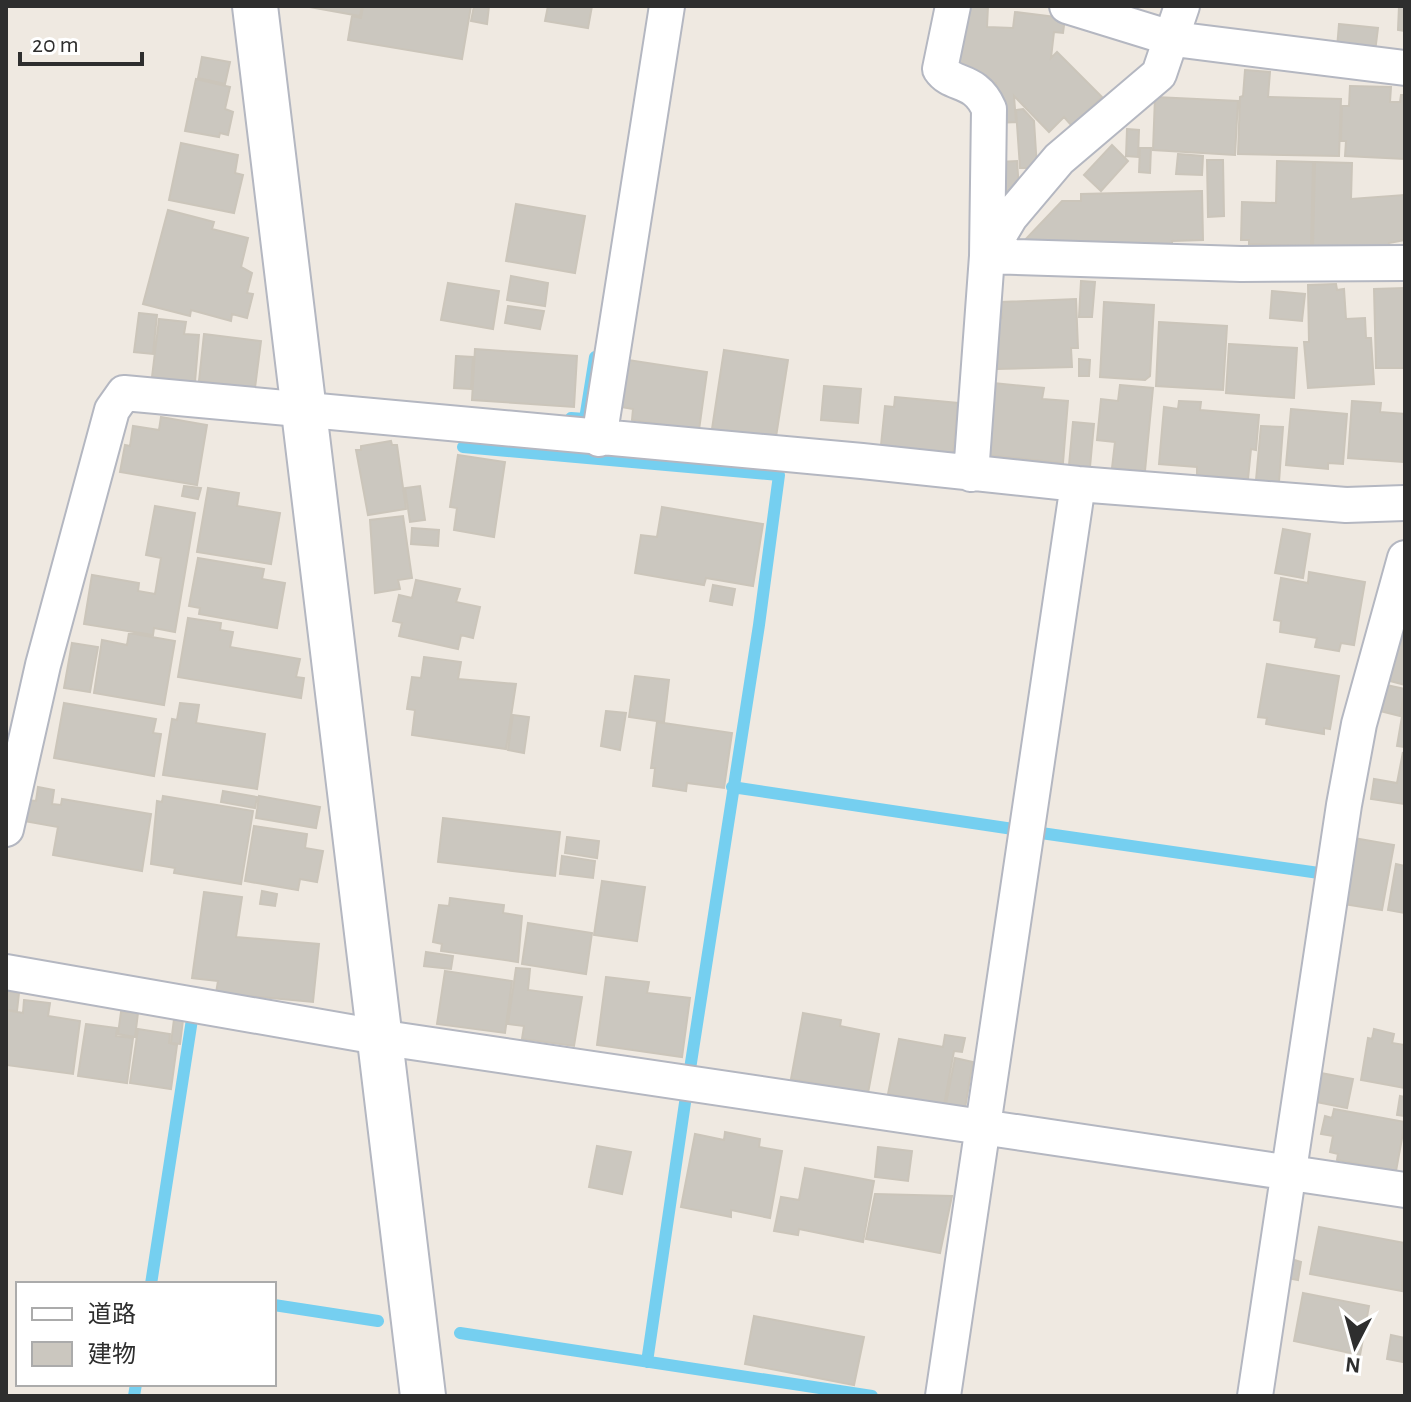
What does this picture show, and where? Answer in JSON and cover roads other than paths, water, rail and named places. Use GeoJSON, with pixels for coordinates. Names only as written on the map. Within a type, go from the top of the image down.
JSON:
{"type":"FeatureCollection","features":[{"type":"Feature","properties":{"kind":"street"},"geometry":{"type":"LineString","coordinates":[[255,6],[423,1396]]}},
{"type":"Feature","properties":{"kind":"street"},"geometry":{"type":"LineString","coordinates":[[599,439],[667,6]]}},
{"type":"Feature","properties":{"kind":"street"},"geometry":{"type":"LineString","coordinates":[[953,6],[940,69],[945,75],[970,84],[983,96],[989,109],[987,256],[971,474]]}},
{"type":"Feature","properties":{"kind":"street"},"geometry":{"type":"LineString","coordinates":[[1067,6],[1174,39],[1405,68]]}},
{"type":"Feature","properties":{"kind":"street"},"geometry":{"type":"LineString","coordinates":[[987,256],[1010,217],[1059,159],[1159,74],[1174,39],[1182,6]]}},
{"type":"Feature","properties":{"kind":"street"},"geometry":{"type":"LineString","coordinates":[[987,256],[1241,264],[1405,263]]}},
{"type":"Feature","properties":{"kind":"street"},"geometry":{"type":"LineString","coordinates":[[6,829],[43,665],[112,410],[124,393],[1078,484],[1346,505],[1402,496]]}},
{"type":"Feature","properties":{"kind":"street"},"geometry":{"type":"LineString","coordinates":[[943,1396],[1078,484]]}},
{"type":"Feature","properties":{"kind":"street"},"geometry":{"type":"LineString","coordinates":[[1255,1396],[1354,751],[1405,558]]}},
{"type":"Feature","properties":{"kind":"street"},"geometry":{"type":"LineString","coordinates":[[6,972],[378,1037],[981,1124],[1405,1190]]}},
{"type":"Feature","properties":{"kind":"waterway"},"geometry":{"type":"LineString","coordinates":[[571,418],[585,419],[595,357]]}},
{"type":"Feature","properties":{"kind":"waterway"},"geometry":{"type":"LineString","coordinates":[[463,447],[779,475],[759,625],[690,1069]]}},
{"type":"Feature","properties":{"kind":"waterway"},"geometry":{"type":"LineString","coordinates":[[732,787],[1013,829]]}},
{"type":"Feature","properties":{"kind":"waterway"},"geometry":{"type":"LineString","coordinates":[[1041,833],[1326,874]]}},
{"type":"Feature","properties":{"kind":"waterway"},"geometry":{"type":"LineString","coordinates":[[151,1282],[193,1013]]}},
{"type":"Feature","properties":{"kind":"waterway"},"geometry":{"type":"LineString","coordinates":[[647,1362],[686,1096]]}},
{"type":"Feature","properties":{"kind":"waterway"},"geometry":{"type":"LineString","coordinates":[[276,1305],[378,1321]]}},
{"type":"Feature","properties":{"kind":"waterway"},"geometry":{"type":"LineString","coordinates":[[460,1333],[872,1396]]}},
{"type":"Feature","properties":{"kind":"waterway"},"geometry":{"type":"LineString","coordinates":[[134,1396],[136,1386]]}}]}
